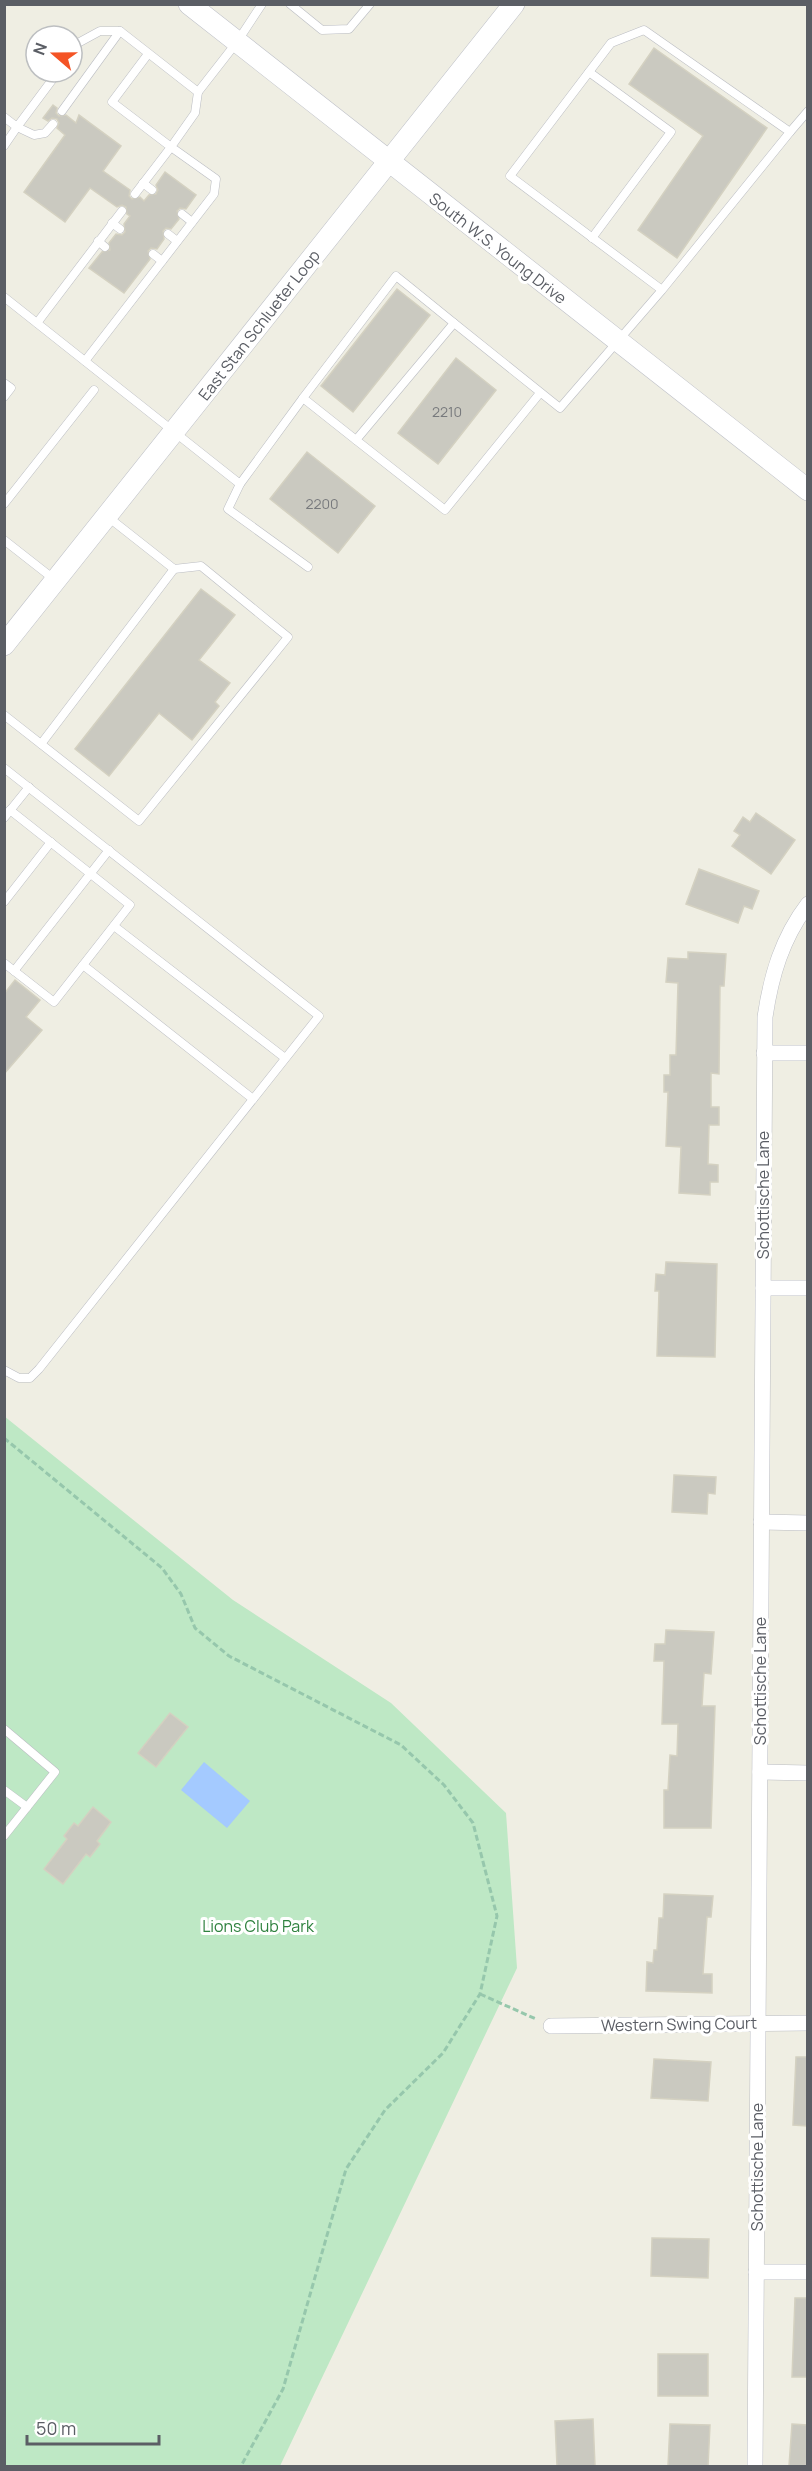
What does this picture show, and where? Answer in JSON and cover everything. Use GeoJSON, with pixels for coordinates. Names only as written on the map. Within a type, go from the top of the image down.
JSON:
{"type":"FeatureCollection","features":[{"type":"Feature","properties":{"kind":"main road","name":"South W.S. Young Drive"},"geometry":{"type":"LineString","coordinates":[[189,4],[807,490]]}},
{"type":"Feature","properties":{"kind":"main road","name":"East Stan Schlueter Loop"},"geometry":{"type":"LineString","coordinates":[[4,645],[514,4]]}},
{"type":"Feature","properties":{"kind":"street","name":"Schottische Lane"},"geometry":{"type":"LineString","coordinates":[[755,2466],[765,1017],[773,975],[784,944],[807,904]]}},
{"type":"Feature","properties":{"kind":"street"},"geometry":{"type":"LineString","coordinates":[[764,1053],[807,1053]]}},
{"type":"Feature","properties":{"kind":"street"},"geometry":{"type":"LineString","coordinates":[[763,1288],[807,1288]]}},
{"type":"Feature","properties":{"kind":"street"},"geometry":{"type":"LineString","coordinates":[[761,1522],[807,1523]]}},
{"type":"Feature","properties":{"kind":"street"},"geometry":{"type":"LineString","coordinates":[[760,1772],[807,1773]]}},
{"type":"Feature","properties":{"kind":"street","name":"Western Swing Court"},"geometry":{"type":"LineString","coordinates":[[551,2026],[807,2023]]}},
{"type":"Feature","properties":{"kind":"street"},"geometry":{"type":"LineString","coordinates":[[756,2272],[807,2272]]}},
{"type":"Feature","properties":{"kind":"lane"},"geometry":{"type":"LineString","coordinates":[[135,194],[195,113],[198,92],[237,42],[262,4]]}},
{"type":"Feature","properties":{"kind":"lane"},"geometry":{"type":"LineString","coordinates":[[290,4],[322,30],[349,29],[370,4]]}},
{"type":"Feature","properties":{"kind":"lane"},"geometry":{"type":"LineString","coordinates":[[662,290],[510,176],[611,42],[644,30],[790,132]]}},
{"type":"Feature","properties":{"kind":"lane"},"geometry":{"type":"LineString","coordinates":[[84,40],[100,31],[120,32],[198,92]]}},
{"type":"Feature","properties":{"kind":"lane"},"geometry":{"type":"LineString","coordinates":[[62,111],[120,32]]}},
{"type":"Feature","properties":{"kind":"lane"},"geometry":{"type":"LineString","coordinates":[[85,361],[214,194],[216,179],[112,102],[147,54]]}},
{"type":"Feature","properties":{"kind":"lane"},"geometry":{"type":"LineString","coordinates":[[589,72],[671,132],[592,238]]}},
{"type":"Feature","properties":{"kind":"lane"},"geometry":{"type":"LineString","coordinates":[[4,146],[49,84]]}},
{"type":"Feature","properties":{"kind":"lane"},"geometry":{"type":"LineString","coordinates":[[308,567],[228,509],[240,484],[396,276],[561,408],[662,290],[807,111]]}},
{"type":"Feature","properties":{"kind":"lane"},"geometry":{"type":"LineString","coordinates":[[4,117],[17,127],[34,135],[45,134],[53,124]]}},
{"type":"Feature","properties":{"kind":"lane"},"geometry":{"type":"LineString","coordinates":[[143,183],[153,190]]}},
{"type":"Feature","properties":{"kind":"lane"},"geometry":{"type":"LineString","coordinates":[[37,323],[122,211]]}},
{"type":"Feature","properties":{"kind":"lane"},"geometry":{"type":"LineString","coordinates":[[182,214],[192,222]]}},
{"type":"Feature","properties":{"kind":"lane"},"geometry":{"type":"LineString","coordinates":[[112,223],[120,229]]}},
{"type":"Feature","properties":{"kind":"lane"},"geometry":{"type":"LineString","coordinates":[[168,234],[177,241]]}},
{"type":"Feature","properties":{"kind":"lane"},"geometry":{"type":"LineString","coordinates":[[98,242],[105,247]]}},
{"type":"Feature","properties":{"kind":"lane"},"geometry":{"type":"LineString","coordinates":[[153,254],[162,261]]}},
{"type":"Feature","properties":{"kind":"lane"},"geometry":{"type":"LineString","coordinates":[[139,273],[148,280]]}},
{"type":"Feature","properties":{"kind":"lane"},"geometry":{"type":"LineString","coordinates":[[4,297],[240,484]]}},
{"type":"Feature","properties":{"kind":"lane"},"geometry":{"type":"LineString","coordinates":[[356,440],[454,323]]}},
{"type":"Feature","properties":{"kind":"lane"},"geometry":{"type":"LineString","coordinates":[[4,383],[11,388],[4,397]]}},
{"type":"Feature","properties":{"kind":"lane"},"geometry":{"type":"LineString","coordinates":[[4,504],[94,390]]}},
{"type":"Feature","properties":{"kind":"lane"},"geometry":{"type":"LineString","coordinates":[[303,398],[445,510],[540,393]]}},
{"type":"Feature","properties":{"kind":"lane"},"geometry":{"type":"LineString","coordinates":[[4,715],[139,821],[288,637],[201,566],[174,569],[107,516]]}},
{"type":"Feature","properties":{"kind":"lane"},"geometry":{"type":"LineString","coordinates":[[4,540],[56,580]]}},
{"type":"Feature","properties":{"kind":"lane"},"geometry":{"type":"LineString","coordinates":[[42,744],[174,569]]}},
{"type":"Feature","properties":{"kind":"lane"},"geometry":{"type":"LineString","coordinates":[[4,768],[319,1016],[39,1369],[30,1378],[19,1378],[4,1370]]}},
{"type":"Feature","properties":{"kind":"lane"},"geometry":{"type":"LineString","coordinates":[[4,818],[28,787]]}},
{"type":"Feature","properties":{"kind":"lane"},"geometry":{"type":"LineString","coordinates":[[4,963],[54,1002],[130,905],[10,810]]}},
{"type":"Feature","properties":{"kind":"lane"},"geometry":{"type":"LineString","coordinates":[[4,902],[51,842]]}},
{"type":"Feature","properties":{"kind":"lane"},"geometry":{"type":"LineString","coordinates":[[14,971],[109,850]]}},
{"type":"Feature","properties":{"kind":"lane"},"geometry":{"type":"LineString","coordinates":[[114,926],[285,1058]]}},
{"type":"Feature","properties":{"kind":"lane"},"geometry":{"type":"LineString","coordinates":[[83,965],[253,1099]]}},
{"type":"Feature","properties":{"kind":"lane"},"geometry":{"type":"LineString","coordinates":[[4,1729],[55,1772],[4,1836]]}},
{"type":"Feature","properties":{"kind":"lane"},"geometry":{"type":"LineString","coordinates":[[4,1790],[27,1807]]}},
{"type":"Feature","properties":{"kind":"path"},"geometry":{"type":"LineString","coordinates":[[4,1438],[162,1568],[181,1594],[195,1628],[229,1656],[401,1745],[444,1785],[473,1823],[496,1916],[480,1994],[443,2053],[385,2110],[346,2169],[283,2389],[242,2466]]}},
{"type":"Feature","properties":{"kind":"path"},"geometry":{"type":"LineString","coordinates":[[480,1994],[551,2026]]}},
{"type":"Feature","properties":{"kind":"green space","name":"Lions Club Park"},"geometry":{"type":"Polygon","coordinates":[[[4,1416],[233,1600],[391,1703],[506,1813],[517,1968],[280,2466],[5,2466],[4,1416]]]}},
{"type":"Feature","properties":{"kind":"water"},"geometry":{"type":"Polygon","coordinates":[[[204,1762],[250,1801],[227,1828],[181,1790],[204,1762]]]}},
{"type":"Feature","properties":{"kind":"building"},"geometry":{"type":"Polygon","coordinates":[[[654,48],[767,128],[677,258],[638,230],[703,136],[629,84],[654,48]]]}},
{"type":"Feature","properties":{"kind":"building"},"geometry":{"type":"Polygon","coordinates":[[[53,105],[57,108],[56,113],[59,116],[66,115],[76,123],[79,115],[121,146],[103,171],[130,190],[129,196],[132,199],[140,197],[144,201],[149,195],[156,194],[158,190],[156,185],[165,172],[196,195],[186,209],[180,208],[177,211],[179,219],[171,229],[166,228],[163,231],[164,239],[157,249],[151,248],[148,251],[150,259],[124,293],[89,268],[102,252],[110,250],[109,243],[116,234],[122,235],[125,232],[124,224],[130,216],[127,214],[126,207],[122,205],[117,207],[90,188],[65,222],[24,192],[65,135],[57,128],[59,123],[57,119],[52,118],[48,121],[43,118],[53,105]]]}},
{"type":"Feature","properties":{"kind":"building"},"geometry":{"type":"Polygon","coordinates":[[[397,289],[430,315],[353,412],[321,386],[397,289]]]}},
{"type":"Feature","properties":{"kind":"building"},"geometry":{"type":"Polygon","coordinates":[[[456,358],[496,390],[438,464],[398,433],[456,358]]]}},
{"type":"Feature","properties":{"kind":"building"},"geometry":{"type":"Polygon","coordinates":[[[307,452],[375,506],[338,553],[270,499],[307,452]]]}},
{"type":"Feature","properties":{"kind":"building"},"geometry":{"type":"Polygon","coordinates":[[[201,589],[235,615],[199,660],[230,683],[215,702],[219,706],[192,740],[159,713],[109,776],[75,749],[201,589]]]}},
{"type":"Feature","properties":{"kind":"building"},"geometry":{"type":"Polygon","coordinates":[[[756,813],[795,840],[771,874],[732,846],[740,835],[734,831],[743,817],[750,822],[756,813]]]}},
{"type":"Feature","properties":{"kind":"building"},"geometry":{"type":"Polygon","coordinates":[[[699,869],[759,891],[752,909],[744,906],[738,923],[686,904],[699,869]]]}},
{"type":"Feature","properties":{"kind":"building"},"geometry":{"type":"Polygon","coordinates":[[[688,952],[726,954],[724,986],[720,986],[719,1074],[711,1073],[711,1107],[719,1107],[719,1125],[709,1125],[708,1164],[718,1165],[718,1182],[710,1182],[710,1195],[679,1193],[681,1147],[666,1146],[668,1092],[664,1092],[664,1075],[670,1075],[670,1055],[676,1055],[678,983],[666,982],[668,958],[688,959],[688,952]]]}},
{"type":"Feature","properties":{"kind":"building"},"geometry":{"type":"Polygon","coordinates":[[[15,980],[40,1000],[26,1017],[42,1030],[4,1074],[4,994],[15,980]]]}},
{"type":"Feature","properties":{"kind":"building"},"geometry":{"type":"Polygon","coordinates":[[[666,1262],[717,1264],[715,1357],[657,1356],[659,1291],[655,1291],[656,1274],[665,1275],[666,1262]]]}},
{"type":"Feature","properties":{"kind":"building"},"geometry":{"type":"Polygon","coordinates":[[[674,1475],[716,1477],[715,1494],[708,1493],[707,1514],[672,1512],[674,1475]]]}},
{"type":"Feature","properties":{"kind":"building"},"geometry":{"type":"Polygon","coordinates":[[[666,1630],[714,1632],[711,1674],[704,1673],[702,1706],[715,1706],[711,1828],[664,1828],[664,1790],[668,1790],[670,1755],[677,1756],[678,1724],[662,1724],[664,1661],[654,1661],[655,1644],[665,1644],[666,1630]]]}},
{"type":"Feature","properties":{"kind":"building"},"geometry":{"type":"Polygon","coordinates":[[[170,1713],[188,1727],[156,1767],[138,1753],[170,1713]]]}},
{"type":"Feature","properties":{"kind":"building"},"geometry":{"type":"Polygon","coordinates":[[[93,1807],[111,1822],[97,1841],[100,1844],[90,1857],[86,1854],[63,1884],[44,1869],[67,1839],[64,1836],[74,1823],[78,1826],[93,1807]]]}},
{"type":"Feature","properties":{"kind":"building"},"geometry":{"type":"Polygon","coordinates":[[[664,1894],[713,1896],[711,1917],[707,1917],[703,1974],[712,1974],[712,1993],[646,1991],[647,1962],[653,1963],[654,1950],[657,1950],[659,1918],[663,1918],[664,1894]]]}},
{"type":"Feature","properties":{"kind":"building"},"geometry":{"type":"Polygon","coordinates":[[[796,2057],[807,2057],[807,2126],[793,2125],[796,2057]]]}},
{"type":"Feature","properties":{"kind":"building"},"geometry":{"type":"Polygon","coordinates":[[[654,2059],[711,2062],[708,2101],[651,2098],[654,2059]]]}},
{"type":"Feature","properties":{"kind":"building"},"geometry":{"type":"Polygon","coordinates":[[[652,2238],[709,2239],[708,2278],[651,2276],[652,2238]]]}},
{"type":"Feature","properties":{"kind":"building"},"geometry":{"type":"Polygon","coordinates":[[[795,2298],[807,2298],[807,2377],[792,2377],[795,2298]]]}},
{"type":"Feature","properties":{"kind":"building"},"geometry":{"type":"Polygon","coordinates":[[[658,2354],[708,2354],[708,2396],[658,2396],[658,2354]]]}},
{"type":"Feature","properties":{"kind":"building"},"geometry":{"type":"Polygon","coordinates":[[[593,2419],[595,2466],[557,2466],[555,2421],[593,2419]]]}},
{"type":"Feature","properties":{"kind":"building"},"geometry":{"type":"Polygon","coordinates":[[[670,2424],[710,2425],[708,2466],[668,2466],[670,2424]]]}},
{"type":"Feature","properties":{"kind":"building"},"geometry":{"type":"Polygon","coordinates":[[[792,2424],[807,2425],[807,2466],[789,2466],[792,2424]]]}}]}
